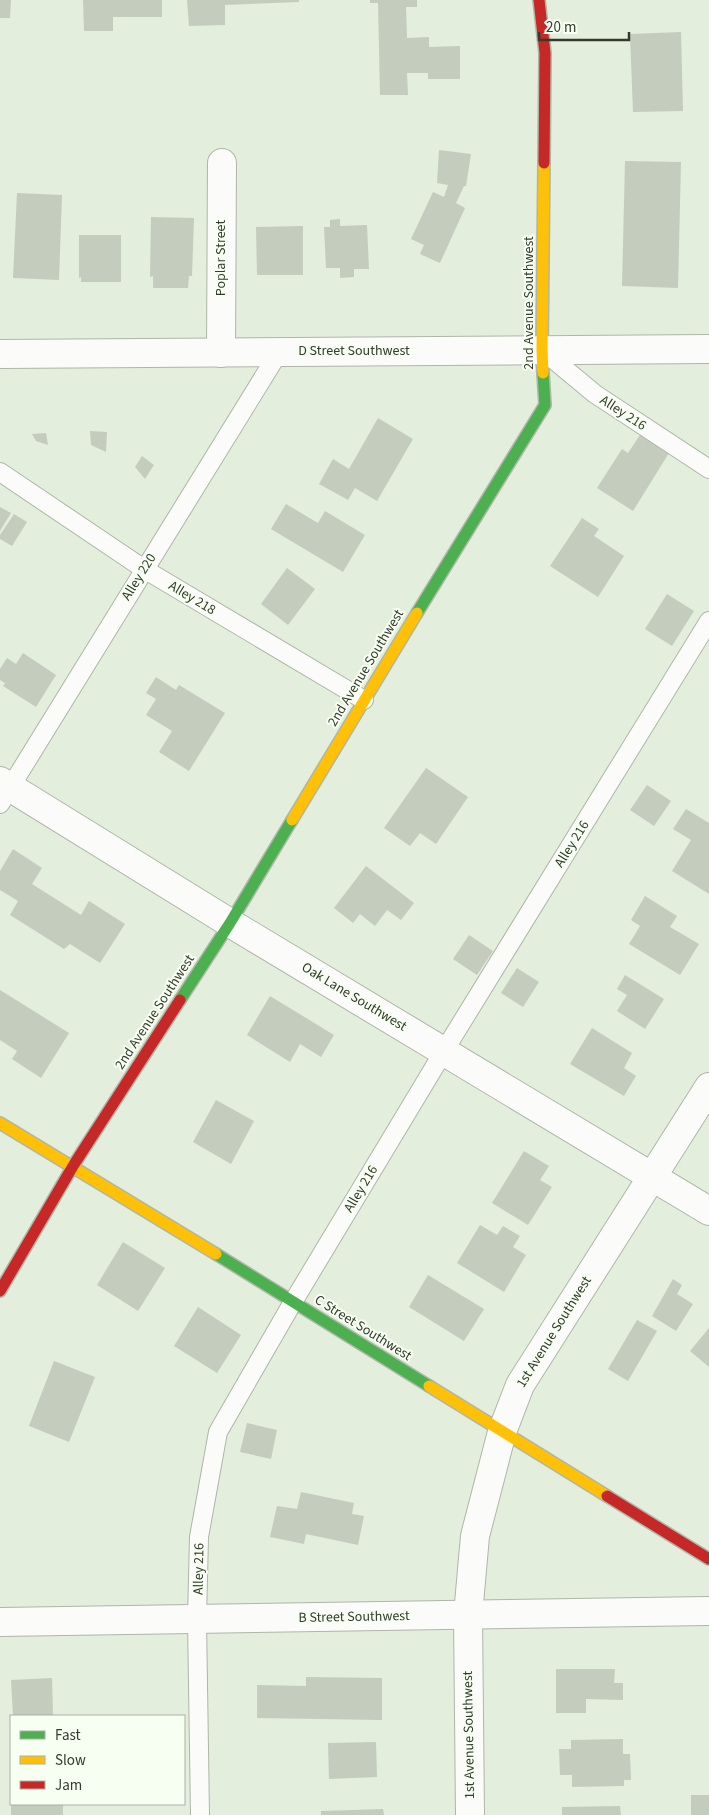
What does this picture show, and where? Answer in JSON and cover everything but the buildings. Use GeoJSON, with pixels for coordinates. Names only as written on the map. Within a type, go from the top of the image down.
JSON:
{"type":"FeatureCollection","features":[{"type":"Feature","properties":{"kind":"street","name":"2nd Avenue Southwest"},"geometry":{"type":"LineString","coordinates":[[0,1291],[73,1166],[230,923],[545,405],[542,350],[546,52],[539,0]]}},
{"type":"Feature","properties":{"kind":"street","name":"Poplar Street"},"geometry":{"type":"LineString","coordinates":[[221,352],[222,163]]}},
{"type":"Feature","properties":{"kind":"street","name":"D Street Southwest"},"geometry":{"type":"LineString","coordinates":[[0,354],[709,349]]}},
{"type":"Feature","properties":{"kind":"street","name":"Oak Lane Southwest"},"geometry":{"type":"LineString","coordinates":[[3,791],[230,923],[709,1211]]}},
{"type":"Feature","properties":{"kind":"street","name":"1st Avenue Southwest"},"geometry":{"type":"LineString","coordinates":[[470,1815],[468,1615],[475,1536],[502,1432],[520,1385],[709,1087]]}},
{"type":"Feature","properties":{"kind":"street","name":"C Street Southwest"},"geometry":{"type":"LineString","coordinates":[[0,1123],[73,1166],[709,1559]]}},
{"type":"Feature","properties":{"kind":"street","name":"B Street Southwest"},"geometry":{"type":"LineString","coordinates":[[0,1622],[709,1611]]}},
{"type":"Feature","properties":{"kind":"lane","name":"Alley 216"},"geometry":{"type":"LineString","coordinates":[[542,350],[595,394],[709,469]]}},
{"type":"Feature","properties":{"kind":"lane","name":"Alley 220"},"geometry":{"type":"LineString","coordinates":[[3,791],[279,352]]}},
{"type":"Feature","properties":{"kind":"lane","name":"Alley 218"},"geometry":{"type":"LineString","coordinates":[[0,472],[144,569],[364,700]]}},
{"type":"Feature","properties":{"kind":"lane","name":"Alley 216"},"geometry":{"type":"LineString","coordinates":[[200,1815],[197,1619],[199,1537],[218,1432],[293,1302],[444,1051],[709,621]]}},
{"type":"Feature","properties":{"kind":"traffic: fast"},"geometry":{"type":"LineString","coordinates":[[417,613],[545,405],[543,373]]}},
{"type":"Feature","properties":{"kind":"traffic: fast"},"geometry":{"type":"LineString","coordinates":[[180,1000],[230,923],[292,820]]}},
{"type":"Feature","properties":{"kind":"traffic: fast"},"geometry":{"type":"LineString","coordinates":[[216,1254],[429,1386]]}},
{"type":"Feature","properties":{"kind":"traffic: slow"},"geometry":{"type":"LineString","coordinates":[[543,373],[544,163]]}},
{"type":"Feature","properties":{"kind":"traffic: slow"},"geometry":{"type":"LineString","coordinates":[[292,820],[417,613]]}},
{"type":"Feature","properties":{"kind":"traffic: slow"},"geometry":{"type":"LineString","coordinates":[[0,1123],[216,1254]]}},
{"type":"Feature","properties":{"kind":"traffic: slow"},"geometry":{"type":"LineString","coordinates":[[429,1386],[607,1496]]}},
{"type":"Feature","properties":{"kind":"traffic: jam"},"geometry":{"type":"LineString","coordinates":[[539,0],[545,53],[544,163]]}},
{"type":"Feature","properties":{"kind":"traffic: jam"},"geometry":{"type":"LineString","coordinates":[[0,1291],[73,1166],[180,1000]]}},
{"type":"Feature","properties":{"kind":"traffic: jam"},"geometry":{"type":"LineString","coordinates":[[607,1496],[709,1559]]}}]}
